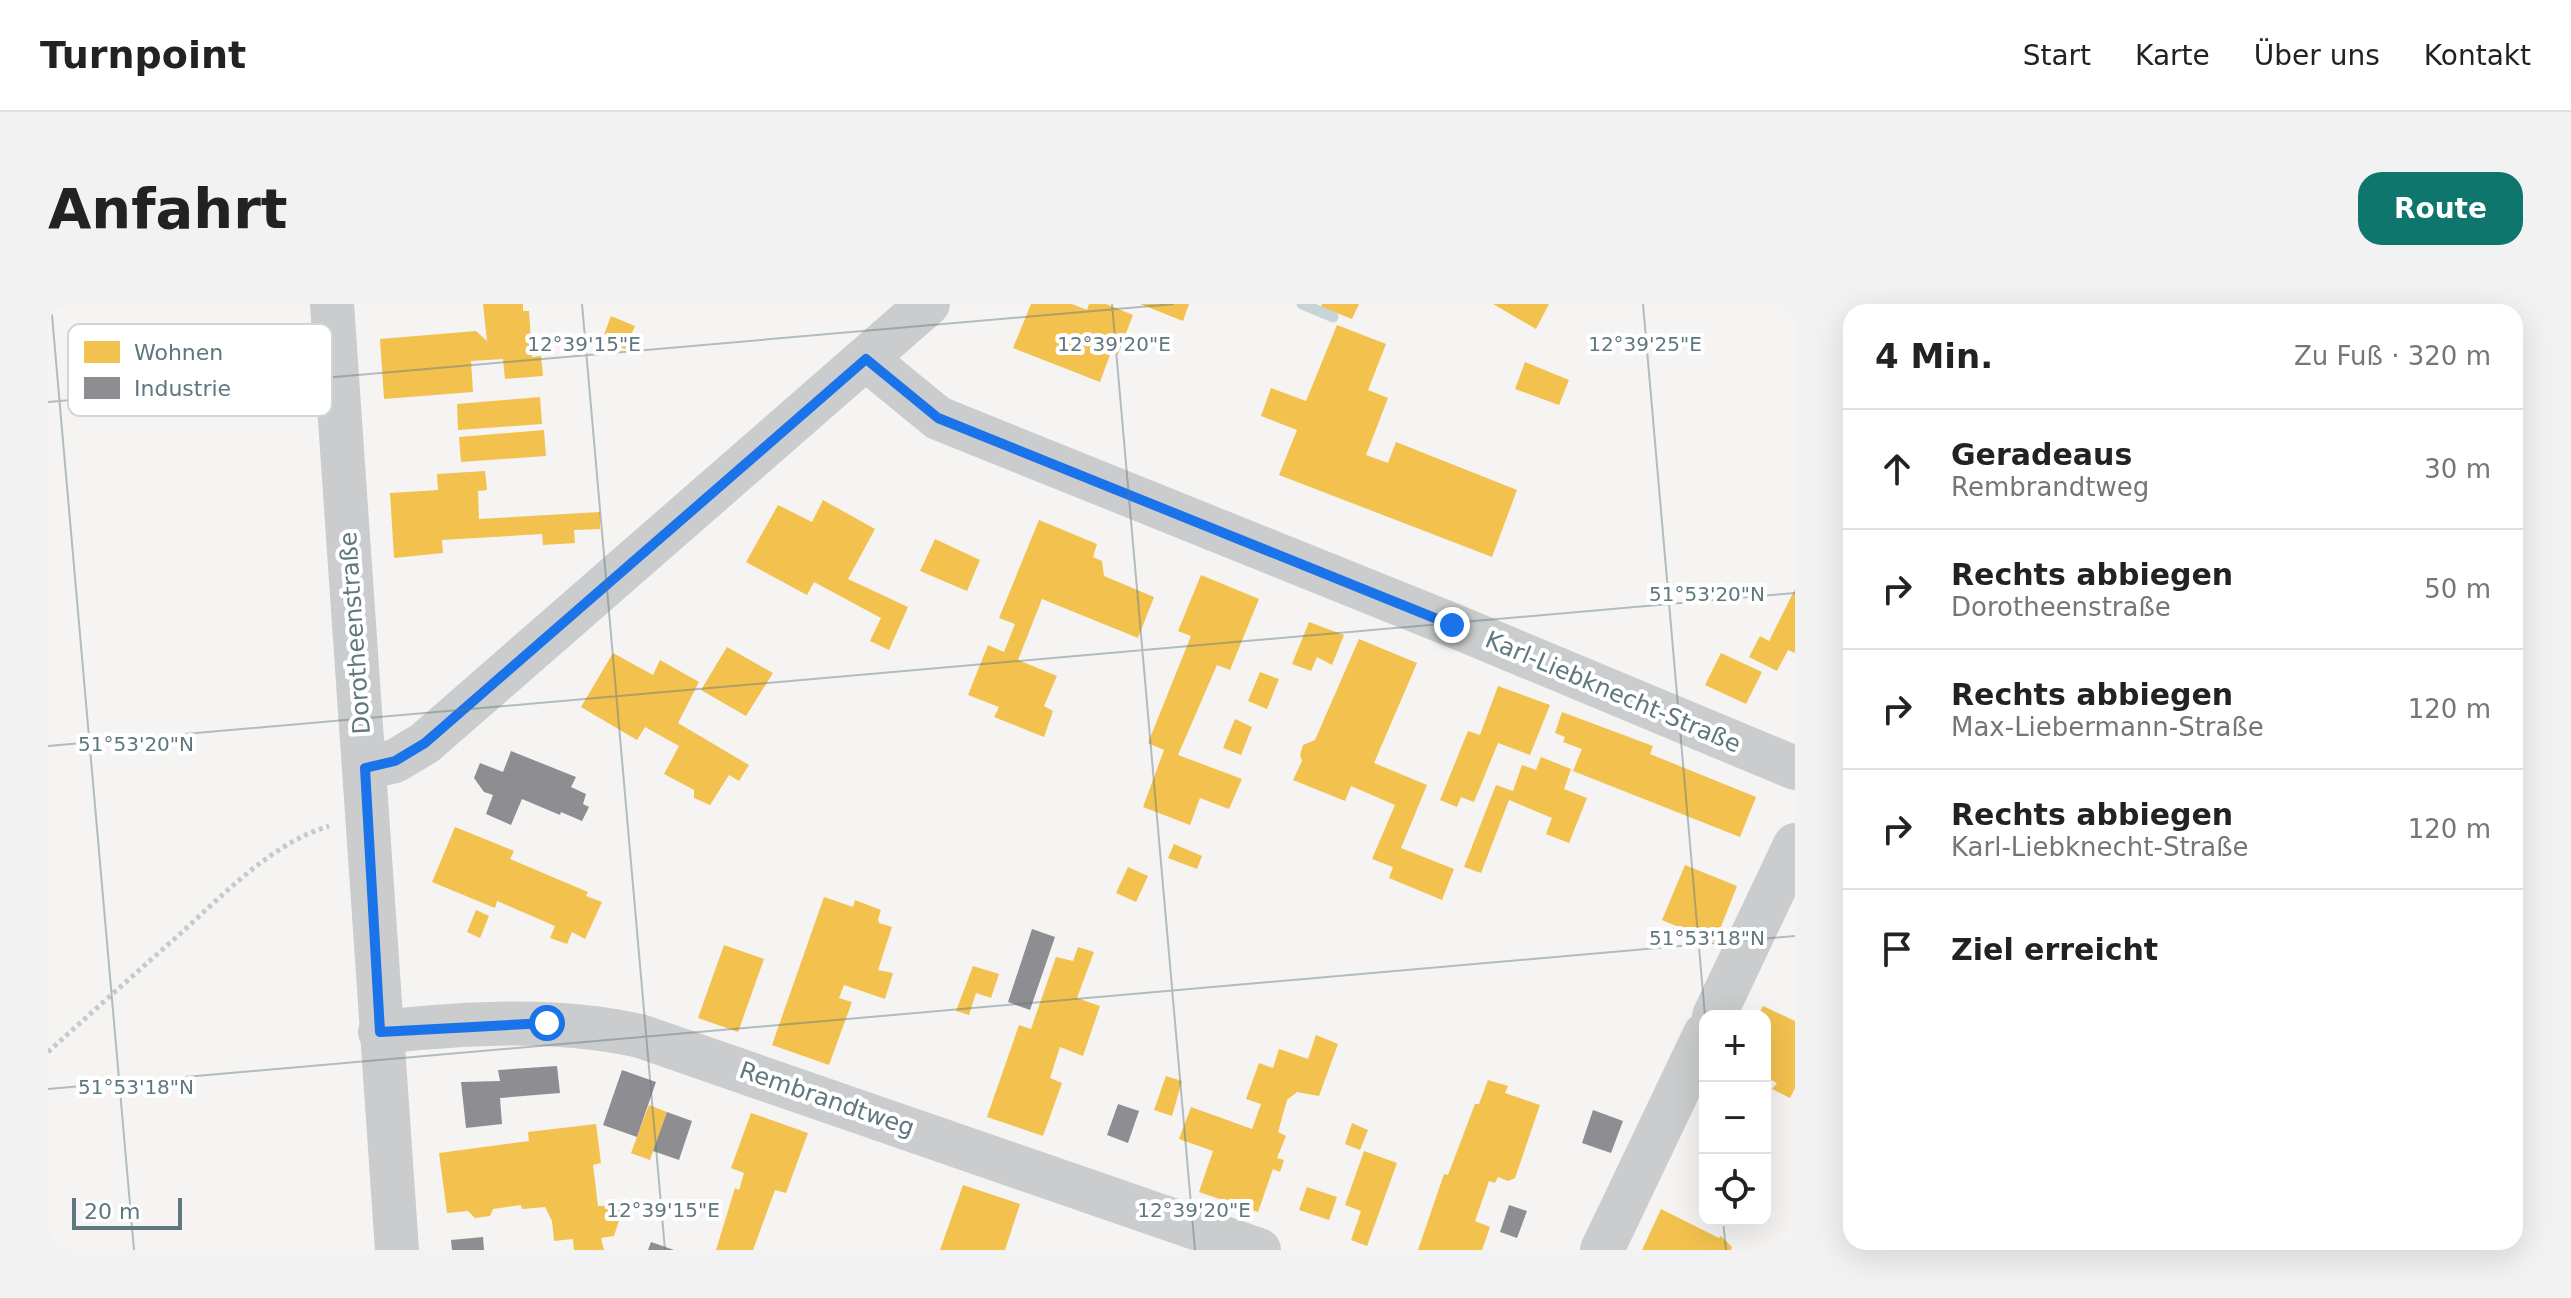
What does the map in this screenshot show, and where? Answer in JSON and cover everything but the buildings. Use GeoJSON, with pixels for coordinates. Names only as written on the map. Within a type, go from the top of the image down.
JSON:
{"type":"FeatureCollection","features":[{"type":"Feature","properties":{"kind":"street","name":"Dorotheenstraße"},"geometry":{"type":"LineString","coordinates":[[332,304],[397,1250]]}},
{"type":"Feature","properties":{"kind":"street"},"geometry":{"type":"LineString","coordinates":[[365,768],[395,761],[425,743],[928,304]]}},
{"type":"Feature","properties":{"kind":"street","name":"Karl-Liebknecht-Straße"},"geometry":{"type":"LineString","coordinates":[[866,359],[938,418],[1437,619],[1795,768]]}},
{"type":"Feature","properties":{"kind":"street"},"geometry":{"type":"LineString","coordinates":[[1717,1010],[1795,845]]}},
{"type":"Feature","properties":{"kind":"street","name":"Rembrandtweg"},"geometry":{"type":"LineString","coordinates":[[380,1032],[547,1023],[604,1028],[640,1036],[1259,1250]]}},
{"type":"Feature","properties":{"kind":"street"},"geometry":{"type":"LineString","coordinates":[[1602,1250],[1699,1047]]}},
{"type":"Feature","properties":{"kind":"path"},"geometry":{"type":"LineString","coordinates":[[48,1052],[224,894],[275,853],[317,829],[368,818]]}},
{"type":"Feature","properties":{"kind":"waterway"},"geometry":{"type":"LineString","coordinates":[[1302,304],[1333,317]]}},
{"type":"Feature","properties":{"kind":"route"},"geometry":{"type":"LineString","coordinates":[[547,1023],[380,1032],[365,768],[395,761],[425,743],[866,359],[938,418],[1452,625]]}}]}
